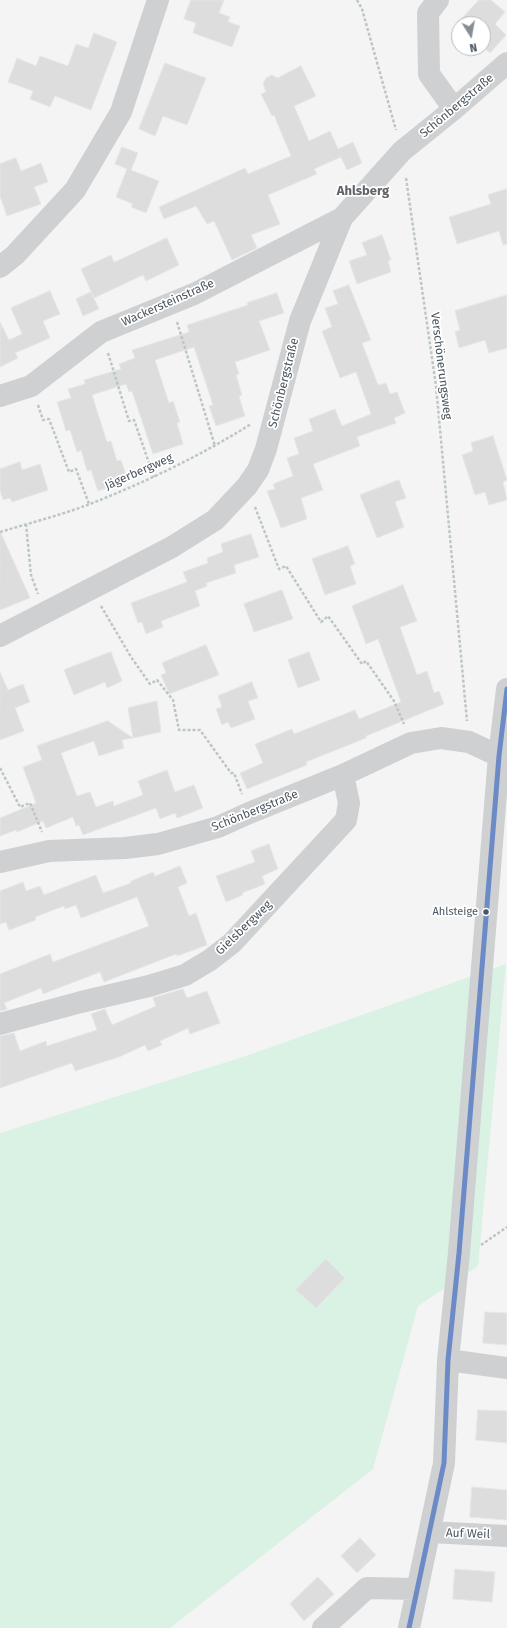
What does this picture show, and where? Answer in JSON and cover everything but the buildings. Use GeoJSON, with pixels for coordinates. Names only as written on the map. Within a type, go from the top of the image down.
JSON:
{"type":"FeatureCollection","features":[{"type":"Feature","properties":{"kind":"street"},"geometry":{"type":"LineString","coordinates":[[0,267],[16,255],[75,190],[121,112],[158,0]]}},
{"type":"Feature","properties":{"kind":"street"},"geometry":{"type":"LineString","coordinates":[[438,0],[428,13],[429,74],[454,109]]}},
{"type":"Feature","properties":{"kind":"street","name":"Schönbergstraße"},"geometry":{"type":"LineString","coordinates":[[0,636],[172,548],[215,520],[247,486],[258,470],[266,449],[300,321],[342,218],[402,151],[454,109],[507,63]]}},
{"type":"Feature","properties":{"kind":"street","name":"Wackersteinstraße"},"geometry":{"type":"LineString","coordinates":[[0,396],[31,386],[101,332],[194,294],[342,218]]}},
{"type":"Feature","properties":{"kind":"street"},"geometry":{"type":"LineString","coordinates":[[409,1628],[416,1589],[430,1532],[444,1463],[448,1360],[460,1253],[499,756],[505,734],[507,689]]}},
{"type":"Feature","properties":{"kind":"street","name":"Schönbergstraße"},"geometry":{"type":"LineString","coordinates":[[0,862],[49,851],[125,848],[158,844],[218,828],[249,813],[343,775],[411,743],[441,738],[469,742],[499,756]]}},
{"type":"Feature","properties":{"kind":"street","name":"Gielsbergweg"},"geometry":{"type":"LineString","coordinates":[[0,1024],[156,984],[185,975],[210,960],[232,943],[346,820],[348,802],[343,775]]}},
{"type":"Feature","properties":{"kind":"street"},"geometry":{"type":"LineString","coordinates":[[448,1360],[507,1368]]}},
{"type":"Feature","properties":{"kind":"street","name":"Auf Weil"},"geometry":{"type":"LineString","coordinates":[[430,1532],[507,1536]]}},
{"type":"Feature","properties":{"kind":"street"},"geometry":{"type":"LineString","coordinates":[[323,1628],[367,1588],[416,1589]]}},
{"type":"Feature","properties":{"kind":"path","name":"Verschönerungsweg"},"geometry":{"type":"LineString","coordinates":[[357,0],[362,9],[402,151],[436,386],[469,742]]}},
{"type":"Feature","properties":{"kind":"path"},"geometry":{"type":"LineString","coordinates":[[172,303],[215,446]]}},
{"type":"Feature","properties":{"kind":"path"},"geometry":{"type":"LineString","coordinates":[[101,332],[130,421],[134,420],[154,477]]}},
{"type":"Feature","properties":{"kind":"path"},"geometry":{"type":"LineString","coordinates":[[31,386],[43,420],[49,419],[69,472],[76,469],[89,504]]}},
{"type":"Feature","properties":{"kind":"path","name":"Jägerbergweg"},"geometry":{"type":"LineString","coordinates":[[0,532],[89,504],[154,477],[215,446],[277,409]]}},
{"type":"Feature","properties":{"kind":"path"},"geometry":{"type":"LineString","coordinates":[[247,486],[279,569],[286,566],[321,622],[328,616],[362,664],[366,661],[394,701],[411,743]]}},
{"type":"Feature","properties":{"kind":"path"},"geometry":{"type":"LineString","coordinates":[[26,524],[31,575],[46,613]]}},
{"type":"Feature","properties":{"kind":"path"},"geometry":{"type":"LineString","coordinates":[[90,590],[130,657],[150,684],[157,680],[173,700],[179,730],[200,730],[231,774],[234,773],[249,813]]}},
{"type":"Feature","properties":{"kind":"path"},"geometry":{"type":"LineString","coordinates":[[0,768],[20,807],[30,803],[49,851]]}},
{"type":"Feature","properties":{"kind":"path"},"geometry":{"type":"LineString","coordinates":[[460,1253],[480,1245],[507,1227]]}},
{"type":"Feature","properties":{"kind":"green space"},"geometry":{"type":"Polygon","coordinates":[[[506,964],[478,1266],[418,1306],[373,1469],[170,1628],[0,1628],[0,1133],[246,1056],[506,964]]]}},
{"type":"Feature","properties":{"kind":"transit line"},"geometry":{"type":"LineString","coordinates":[[409,1628],[444,1463],[448,1360],[459,1253],[499,756],[507,689]]}},
{"type":"Feature","properties":{"kind":"place","name":"Ahlsteige"},"geometry":{"type":"Point","coordinates":[486,912]}},
{"type":"Feature","properties":{"kind":"district","name":"Ahlsberg"},"geometry":{"type":"Point","coordinates":[363,191]}}]}
